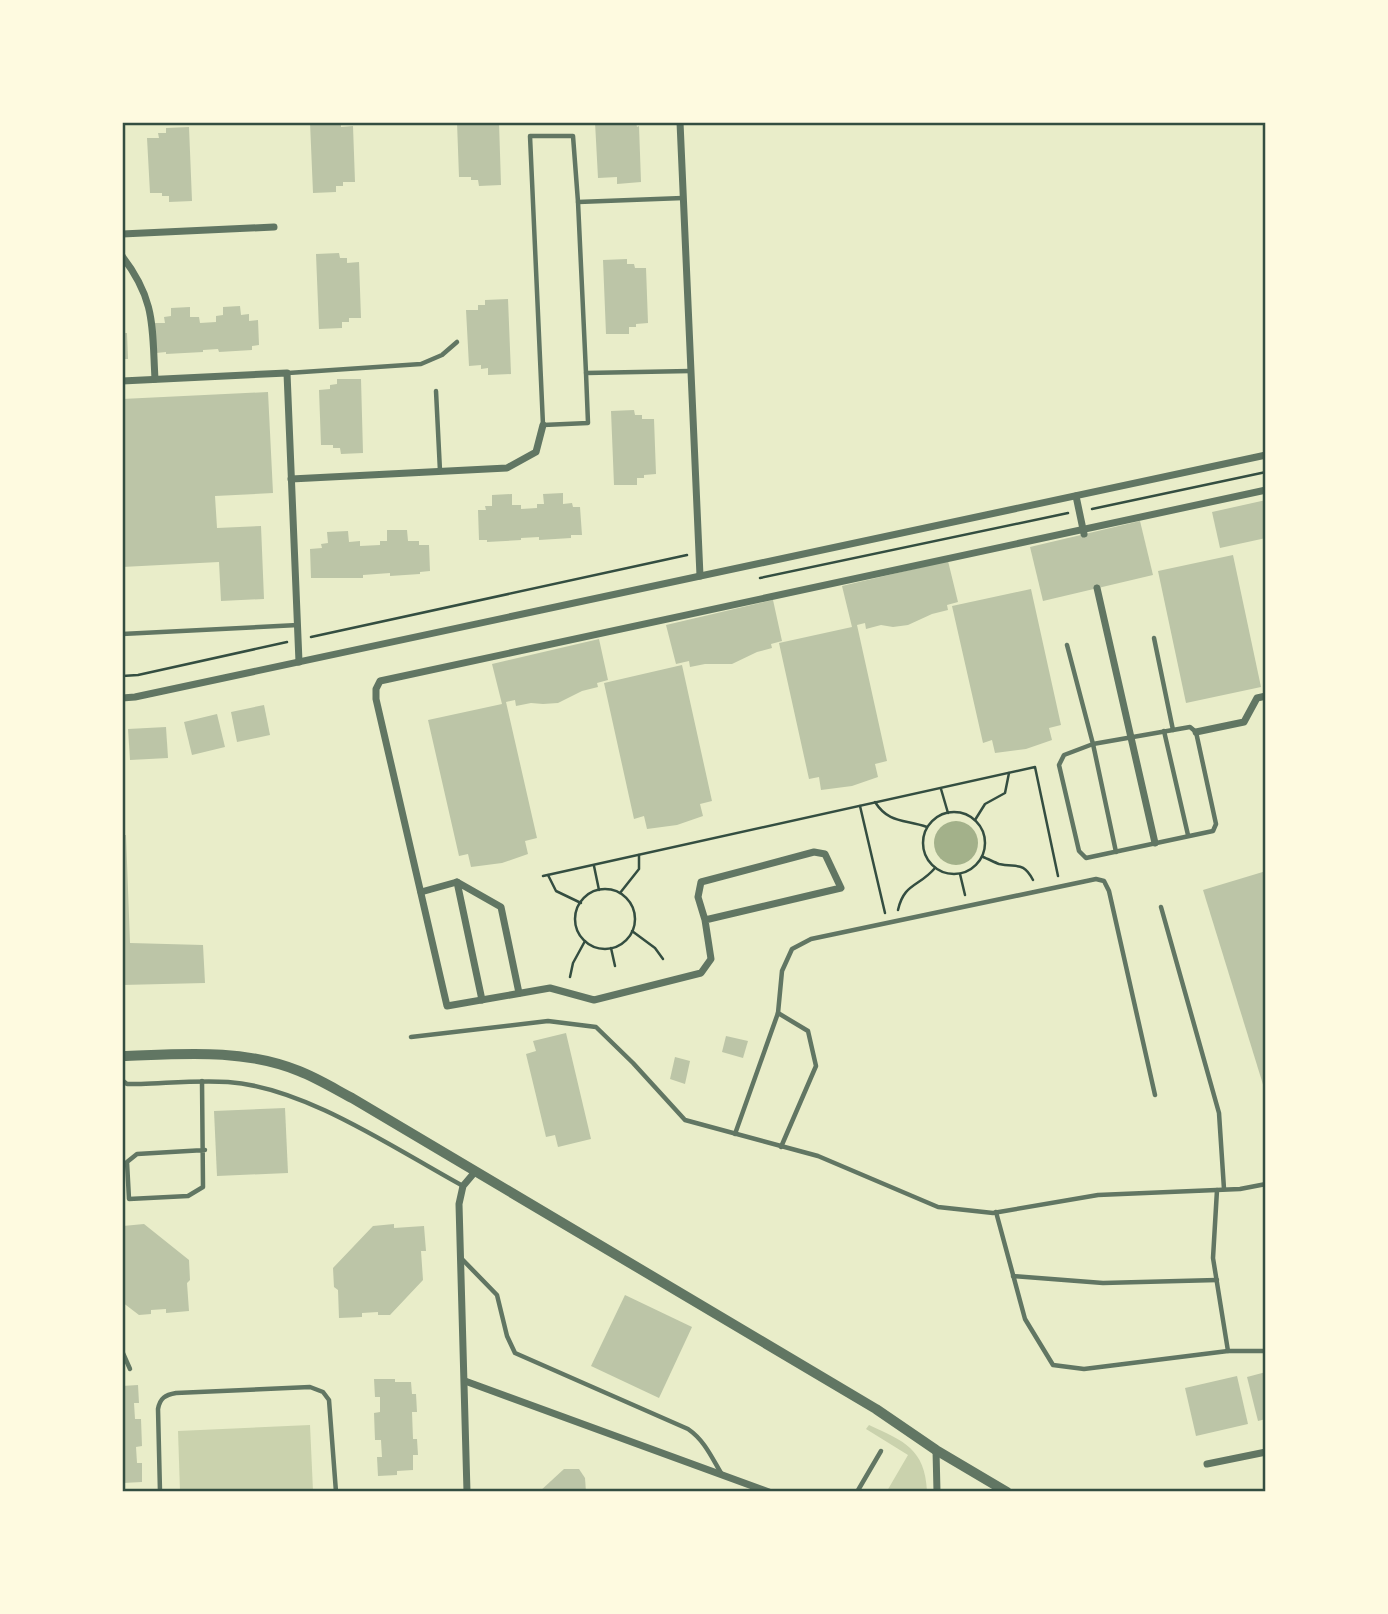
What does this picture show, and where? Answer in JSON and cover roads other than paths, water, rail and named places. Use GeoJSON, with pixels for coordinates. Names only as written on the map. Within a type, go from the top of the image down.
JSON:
{"type":"FeatureCollection","features":[{"type":"Feature","properties":{"kind":"street"},"geometry":{"type":"LineString","coordinates":[[680,122],[700,576]]}},
{"type":"Feature","properties":{"kind":"street"},"geometry":{"type":"LineString","coordinates":[[122,234],[275,227]]}},
{"type":"Feature","properties":{"kind":"street"},"geometry":{"type":"LineString","coordinates":[[122,256],[136,273],[148,300],[155,379]]}},
{"type":"Feature","properties":{"kind":"street"},"geometry":{"type":"LineString","coordinates":[[122,381],[287,373],[299,662]]}},
{"type":"Feature","properties":{"kind":"street"},"geometry":{"type":"LineString","coordinates":[[291,479],[507,468],[536,452],[543,425]]}},
{"type":"Feature","properties":{"kind":"street"},"geometry":{"type":"LineString","coordinates":[[122,698],[1265,456]]}},
{"type":"Feature","properties":{"kind":"street"},"geometry":{"type":"LineString","coordinates":[[705,920],[841,888],[825,854],[814,852],[701,881],[698,897],[705,920],[711,959],[701,973],[594,1000],[550,988],[447,1006],[376,699],[376,689],[380,681],[1265,490]]}},
{"type":"Feature","properties":{"kind":"street"},"geometry":{"type":"LineString","coordinates":[[1076,496],[1083,531]]}},
{"type":"Feature","properties":{"kind":"street"},"geometry":{"type":"LineString","coordinates":[[1097,588],[1155,843]]}},
{"type":"Feature","properties":{"kind":"street"},"geometry":{"type":"LineString","coordinates":[[1196,733],[1244,722],[1257,698],[1265,695]]}},
{"type":"Feature","properties":{"kind":"street"},"geometry":{"type":"LineString","coordinates":[[421,892],[457,882],[501,907],[519,993]]}},
{"type":"Feature","properties":{"kind":"street"},"geometry":{"type":"LineString","coordinates":[[457,882],[482,1000]]}},
{"type":"Feature","properties":{"kind":"street"},"geometry":{"type":"LineString","coordinates":[[122,1056],[209,1053],[256,1058],[300,1071],[352,1098],[876,1409],[936,1450],[1007,1492]]}},
{"type":"Feature","properties":{"kind":"street"},"geometry":{"type":"LineString","coordinates":[[467,1492],[458,1204],[463,1186],[474,1172]]}},
{"type":"Feature","properties":{"kind":"street"},"geometry":{"type":"LineString","coordinates":[[465,1381],[769,1492]]}},
{"type":"Feature","properties":{"kind":"street"},"geometry":{"type":"LineString","coordinates":[[936,1450],[937,1492]]}},
{"type":"Feature","properties":{"kind":"street"},"geometry":{"type":"LineString","coordinates":[[1207,1464],[1265,1452]]}},
{"type":"Feature","properties":{"kind":"lane"},"geometry":{"type":"LineString","coordinates":[[530,136],[573,136],[586,373],[588,423],[543,425],[530,136]]}},
{"type":"Feature","properties":{"kind":"lane"},"geometry":{"type":"LineString","coordinates":[[578,202],[683,198]]}},
{"type":"Feature","properties":{"kind":"lane"},"geometry":{"type":"LineString","coordinates":[[287,373],[421,363],[442,355],[457,342]]}},
{"type":"Feature","properties":{"kind":"lane"},"geometry":{"type":"LineString","coordinates":[[586,373],[691,371]]}},
{"type":"Feature","properties":{"kind":"lane"},"geometry":{"type":"LineString","coordinates":[[436,391],[440,471]]}},
{"type":"Feature","properties":{"kind":"lane"},"geometry":{"type":"LineString","coordinates":[[122,634],[298,625]]}},
{"type":"Feature","properties":{"kind":"lane"},"geometry":{"type":"LineString","coordinates":[[1154,638],[1173,730]]}},
{"type":"Feature","properties":{"kind":"lane"},"geometry":{"type":"LineString","coordinates":[[1066,645],[1093,744],[1116,852]]}},
{"type":"Feature","properties":{"kind":"lane"},"geometry":{"type":"LineString","coordinates":[[1190,727],[1196,733],[1216,824],[1213,831],[1086,858],[1079,850],[1059,765],[1064,755],[1093,744],[1130,736],[1190,727]]}},
{"type":"Feature","properties":{"kind":"lane"},"geometry":{"type":"LineString","coordinates":[[1164,731],[1188,835]]}},
{"type":"Feature","properties":{"kind":"lane"},"geometry":{"type":"LineString","coordinates":[[735,1134],[778,1013],[782,971],[792,949],[811,939],[1096,878],[1104,881],[1109,891],[1155,1095]]}},
{"type":"Feature","properties":{"kind":"lane"},"geometry":{"type":"LineString","coordinates":[[1161,907],[1219,1113],[1220,1189],[1213,1258],[1227,1351]]}},
{"type":"Feature","properties":{"kind":"lane"},"geometry":{"type":"LineString","coordinates":[[778,1013],[808,1031],[816,1066],[782,1147]]}},
{"type":"Feature","properties":{"kind":"lane"},"geometry":{"type":"LineString","coordinates":[[411,1037],[548,1021],[596,1027],[685,1120],[818,1156],[938,1207],[996,1212],[1098,1195],[1265,1184]]}},
{"type":"Feature","properties":{"kind":"lane"},"geometry":{"type":"LineString","coordinates":[[122,1080],[127,1084],[202,1081],[249,1085],[302,1100],[463,1186]]}},
{"type":"Feature","properties":{"kind":"lane"},"geometry":{"type":"LineString","coordinates":[[202,1081],[205,1150],[203,1187],[188,1196],[129,1199],[127,1162],[137,1154],[205,1150]]}},
{"type":"Feature","properties":{"kind":"lane"},"geometry":{"type":"LineString","coordinates":[[996,1212],[1025,1319],[1053,1365],[1083,1369],[1227,1351],[1265,1350]]}},
{"type":"Feature","properties":{"kind":"lane"},"geometry":{"type":"LineString","coordinates":[[460,1256],[497,1295],[507,1336],[515,1353],[688,1429],[707,1448],[722,1475]]}},
{"type":"Feature","properties":{"kind":"lane"},"geometry":{"type":"LineString","coordinates":[[1013,1276],[1103,1283],[1217,1280]]}},
{"type":"Feature","properties":{"kind":"lane"},"geometry":{"type":"LineString","coordinates":[[122,1351],[130,1369]]}},
{"type":"Feature","properties":{"kind":"lane"},"geometry":{"type":"LineString","coordinates":[[160,1492],[158,1409],[159,1402],[166,1395],[310,1387],[323,1392],[329,1400],[336,1492]]}},
{"type":"Feature","properties":{"kind":"lane"},"geometry":{"type":"LineString","coordinates":[[857,1492],[881,1451]]}}]}
